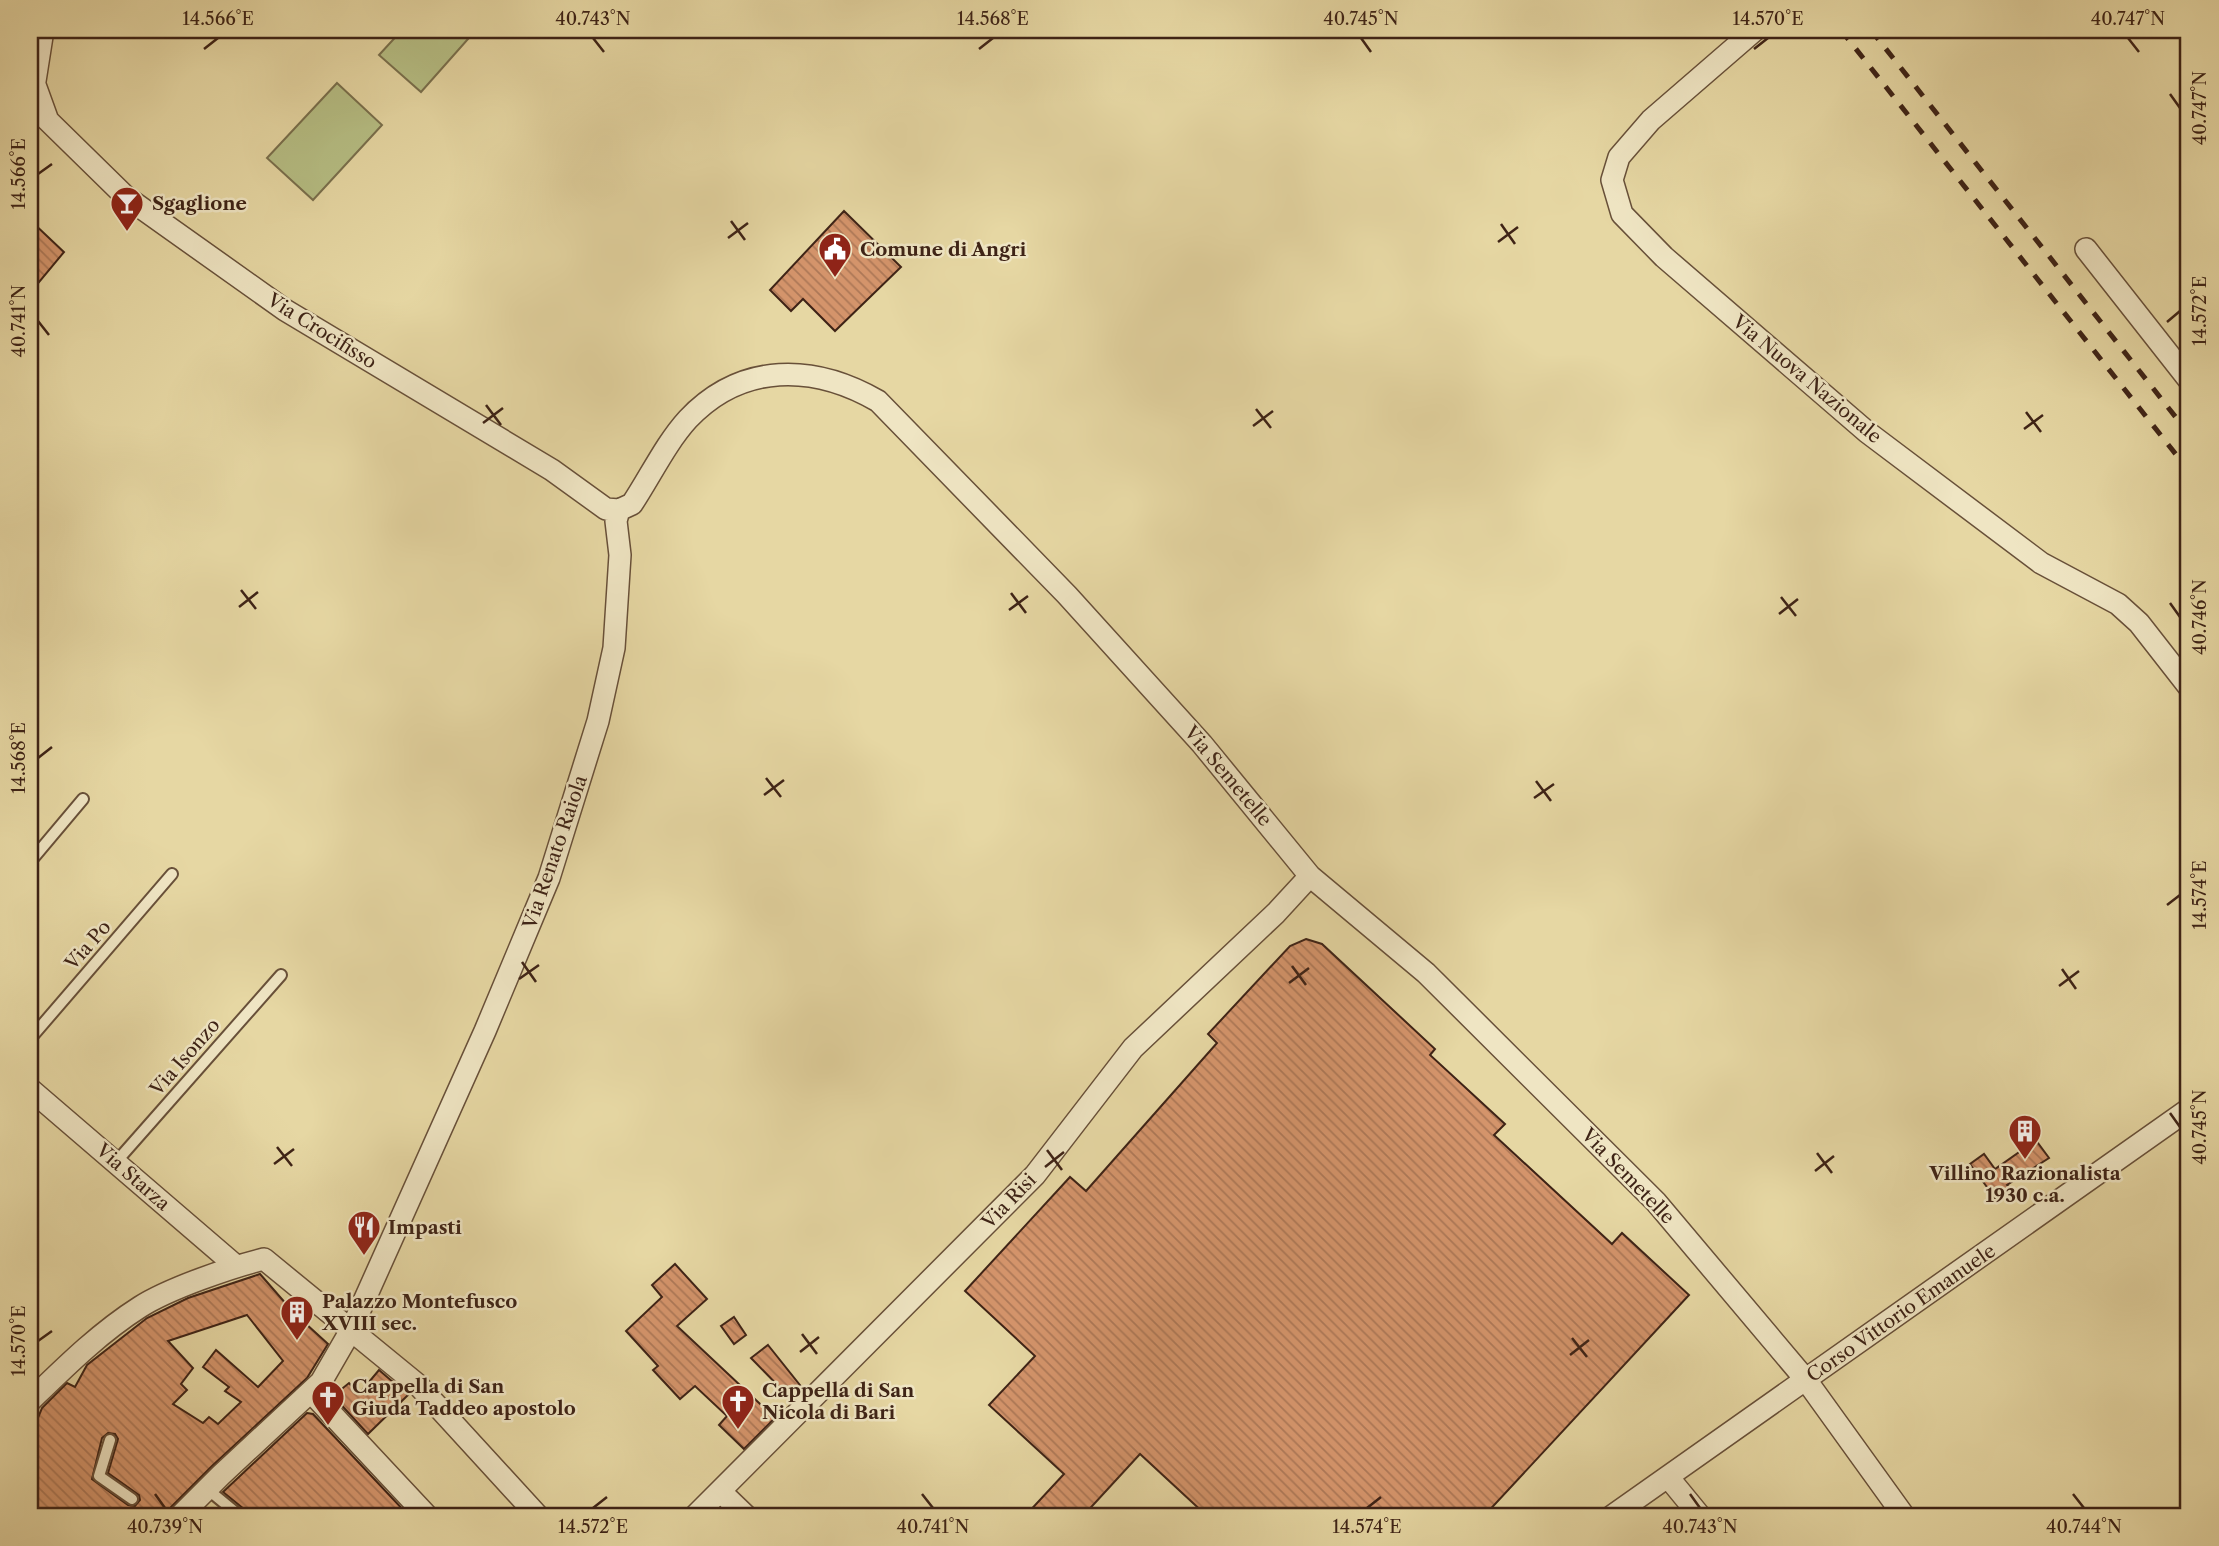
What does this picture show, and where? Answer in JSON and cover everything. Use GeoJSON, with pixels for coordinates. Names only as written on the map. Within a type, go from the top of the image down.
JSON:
{"type":"FeatureCollection","features":[{"type":"Feature","properties":{"kind":"street","name":"Via Crocifisso"},"geometry":{"type":"LineString","coordinates":[[43,30],[32,76],[48,120]]}},
{"type":"Feature","properties":{"kind":"street","name":"Via Nuova Nazionale"},"geometry":{"type":"LineString","coordinates":[[1755,30],[1651,120],[1619,157],[1612,180],[1622,214],[1664,257],[1867,432],[2041,564],[2118,604],[2139,623],[2189,687]]}},
{"type":"Feature","properties":{"kind":"street","name":"Via Crocifisso"},"geometry":{"type":"LineString","coordinates":[[30,103],[125,197],[285,310],[552,470],[607,509],[619,510]]}},
{"type":"Feature","properties":{"kind":"street"},"geometry":{"type":"LineString","coordinates":[[2087,249],[2189,380]]}},
{"type":"Feature","properties":{"kind":"street","name":"Via Semetelle"},"geometry":{"type":"LineString","coordinates":[[619,510],[632,504],[687,420],[717,395],[745,381],[781,373],[822,377],[855,387],[878,401],[1067,595],[1202,744],[1310,876],[1426,972],[1656,1202],[1806,1380],[1903,1516]]}},
{"type":"Feature","properties":{"kind":"street","name":"Via Renato Raiola"},"geometry":{"type":"LineString","coordinates":[[180,1516],[206,1488],[321,1382],[351,1330],[485,1031],[549,878],[598,721],[614,648],[620,555],[616,521],[619,510]]}},
{"type":"Feature","properties":{"kind":"street","name":"Via Risi"},"geometry":{"type":"LineString","coordinates":[[695,1516],[1035,1175],[1133,1048],[1276,913],[1310,876]]}},
{"type":"Feature","properties":{"kind":"street","name":"Via Starza"},"geometry":{"type":"LineString","coordinates":[[30,1089],[236,1266]]}},
{"type":"Feature","properties":{"kind":"street","name":"Corso Vittorio Emanuele"},"geometry":{"type":"LineString","coordinates":[[1612,1516],[2189,1109]]}},
{"type":"Feature","properties":{"kind":"street"},"geometry":{"type":"LineString","coordinates":[[30,1401],[82,1351],[141,1306],[236,1266],[264,1259],[318,1306],[418,1385],[538,1516]]}},
{"type":"Feature","properties":{"kind":"street"},"geometry":{"type":"LineString","coordinates":[[311,1392],[427,1516]]}},
{"type":"Feature","properties":{"kind":"street"},"geometry":{"type":"LineString","coordinates":[[1668,1477],[1700,1516]]}},
{"type":"Feature","properties":{"kind":"street"},"geometry":{"type":"LineString","coordinates":[[720,1491],[746,1516]]}},
{"type":"Feature","properties":{"kind":"lane"},"geometry":{"type":"LineString","coordinates":[[30,862],[83,799]]}},
{"type":"Feature","properties":{"kind":"lane","name":"Via Po"},"geometry":{"type":"LineString","coordinates":[[30,1039],[172,874]]}},
{"type":"Feature","properties":{"kind":"lane","name":"Via Isonzo"},"geometry":{"type":"LineString","coordinates":[[116,1162],[281,975]]}},
{"type":"Feature","properties":{"kind":"lane"},"geometry":{"type":"LineString","coordinates":[[110,1440],[99,1475],[132,1499]]}},
{"type":"Feature","properties":{"kind":"lane"},"geometry":{"type":"LineString","coordinates":[[206,1488],[232,1514]]}},
{"type":"Feature","properties":{"kind":"green space"},"geometry":{"type":"Polygon","coordinates":[[[402,30],[476,30],[421,92],[379,55],[402,30]]]}},
{"type":"Feature","properties":{"kind":"green space"},"geometry":{"type":"Polygon","coordinates":[[[337,83],[382,125],[313,200],[267,158],[337,83]]]}},
{"type":"Feature","properties":{"kind":"building","name":"Comune di Angri"},"geometry":{"type":"Polygon","coordinates":[[[844,211],[901,267],[835,331],[803,299],[791,311],[770,290],[844,211]]]}},
{"type":"Feature","properties":{"kind":"building"},"geometry":{"type":"Polygon","coordinates":[[[30,220],[64,252],[30,293],[30,220]]]}},
{"type":"Feature","properties":{"kind":"building"},"geometry":{"type":"Polygon","coordinates":[[[1306,939],[1322,944],[1435,1049],[1430,1055],[1505,1124],[1494,1135],[1612,1244],[1622,1233],[1689,1295],[1484,1516],[1207,1516],[1140,1454],[1083,1516],[1025,1516],[1064,1474],[989,1405],[1035,1356],[965,1291],[1070,1177],[1086,1191],[1217,1043],[1208,1034],[1290,946],[1306,939]]]}},
{"type":"Feature","properties":{"kind":"building","name":"Villino Razionalista 1930 c.a."},"geometry":{"type":"Polygon","coordinates":[[[2027,1128],[2049,1158],[2007,1185],[2010,1188],[1995,1198],[1970,1164],[1984,1154],[1995,1169],[2022,1150],[2013,1138],[2027,1128]]]}},
{"type":"Feature","properties":{"kind":"building"},"geometry":{"type":"Polygon","coordinates":[[[675,1264],[707,1299],[677,1326],[775,1418],[744,1449],[719,1425],[727,1416],[695,1386],[680,1399],[653,1370],[658,1366],[626,1331],[662,1297],[652,1285],[675,1264]]]}},
{"type":"Feature","properties":{"kind":"building"},"geometry":{"type":"Polygon","coordinates":[[[260,1274],[294,1313],[328,1344],[307,1378],[212,1466],[171,1507],[167,1516],[30,1516],[30,1437],[42,1408],[67,1383],[75,1387],[87,1365],[147,1318],[188,1298],[260,1274]],[[247,1315],[168,1341],[193,1368],[181,1384],[187,1390],[173,1404],[203,1423],[209,1417],[218,1424],[241,1402],[225,1391],[229,1387],[203,1367],[216,1350],[258,1387],[283,1361],[247,1315]],[[108,1433],[102,1438],[92,1479],[128,1505],[135,1506],[140,1500],[139,1495],[108,1473],[118,1439],[115,1434],[108,1433]]]}},
{"type":"Feature","properties":{"kind":"building"},"geometry":{"type":"Polygon","coordinates":[[[734,1317],[746,1335],[734,1344],[721,1326],[734,1317]]]}},
{"type":"Feature","properties":{"kind":"building"},"geometry":{"type":"Polygon","coordinates":[[[768,1345],[803,1389],[792,1400],[751,1358],[768,1345]]]}},
{"type":"Feature","properties":{"kind":"building"},"geometry":{"type":"Polygon","coordinates":[[[379,1370],[408,1395],[368,1434],[333,1396],[349,1383],[359,1394],[379,1370]]]}},
{"type":"Feature","properties":{"kind":"building"},"geometry":{"type":"Polygon","coordinates":[[[307,1413],[313,1414],[409,1516],[248,1516],[245,1510],[223,1492],[307,1413]]]}},
{"type":"Feature","properties":{"kind":"railway"},"geometry":{"type":"LineString","coordinates":[[1841,30],[2189,471]]}},
{"type":"Feature","properties":{"kind":"railway"},"geometry":{"type":"LineString","coordinates":[[1871,30],[2189,434]]}},
{"type":"Feature","properties":{"kind":"place","name":"Sgaglione"},"geometry":{"type":"Point","coordinates":[127,233]}},
{"type":"Feature","properties":{"kind":"place","name":"Comune di Angri"},"geometry":{"type":"Point","coordinates":[835,279]}},
{"type":"Feature","properties":{"kind":"place","name":"Villino Razionalista 1930 c.a."},"geometry":{"type":"Point","coordinates":[2025,1161]}},
{"type":"Feature","properties":{"kind":"place","name":"Impasti"},"geometry":{"type":"Point","coordinates":[364,1257]}},
{"type":"Feature","properties":{"kind":"place","name":"Palazzo Montefusco XVIII sec."},"geometry":{"type":"Point","coordinates":[297,1342]}},
{"type":"Feature","properties":{"kind":"place","name":"Cappella di San Giuda Taddeo apostolo"},"geometry":{"type":"Point","coordinates":[328,1427]}},
{"type":"Feature","properties":{"kind":"place","name":"Cappella di San Nicola di Bari"},"geometry":{"type":"Point","coordinates":[738,1431]}}]}
